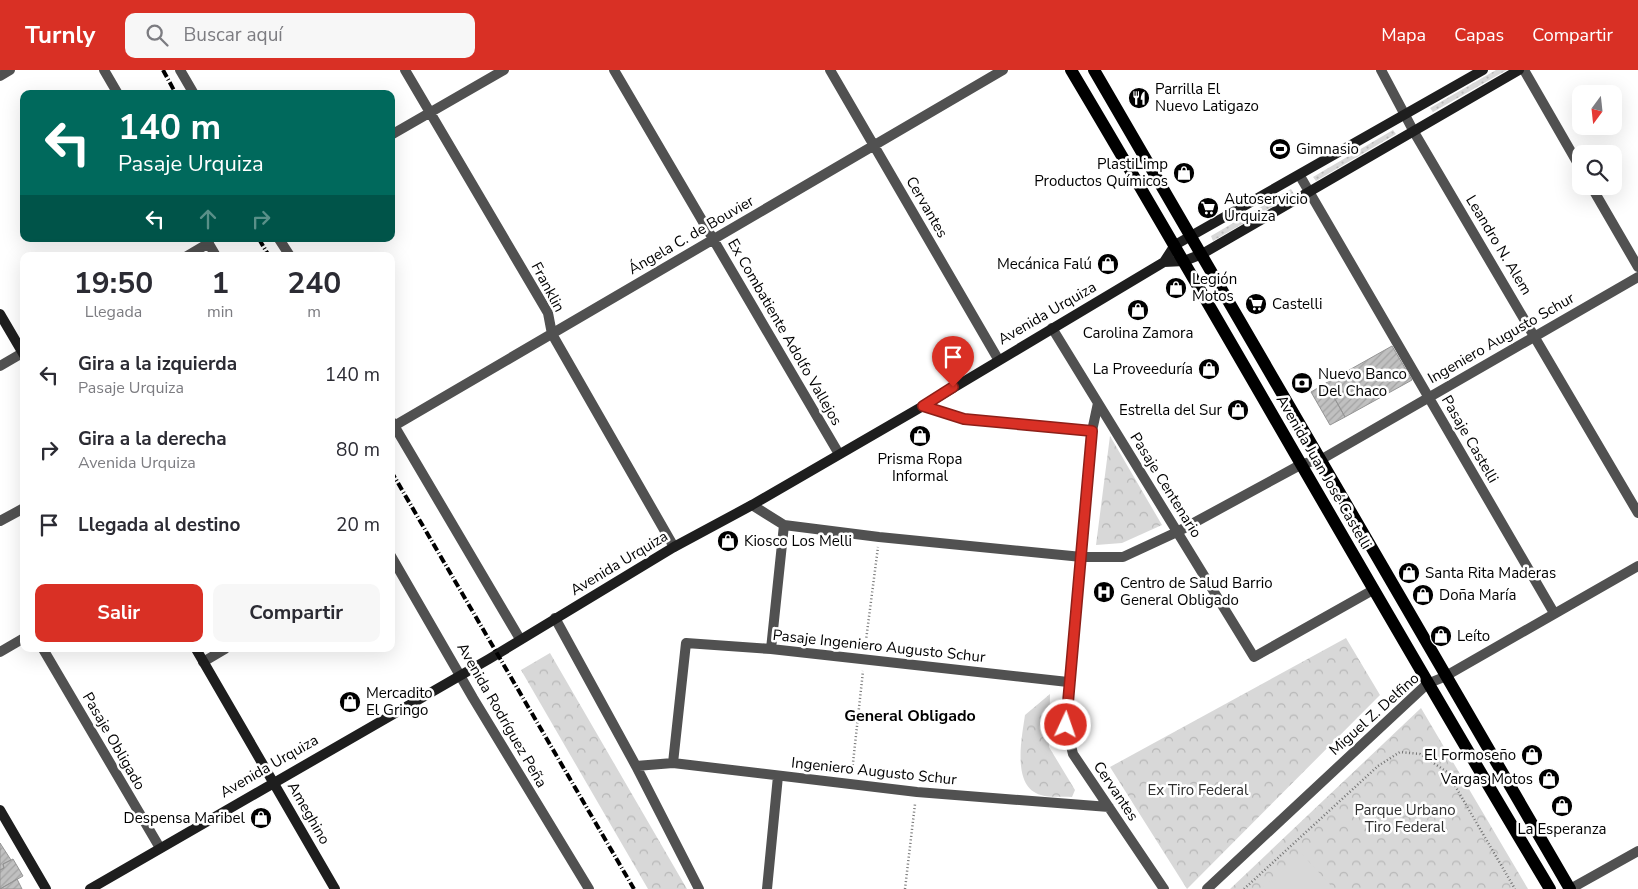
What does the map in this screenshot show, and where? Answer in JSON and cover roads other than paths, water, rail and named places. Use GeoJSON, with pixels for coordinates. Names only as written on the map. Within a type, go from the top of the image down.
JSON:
{"type":"FeatureCollection","features":[{"type":"Feature","properties":{"kind":"main road","name":"Avenida Juan José Castelli"},"geometry":{"type":"LineString","coordinates":[[1071,70],[1302,464],[1427,684],[1550,889]]}},
{"type":"Feature","properties":{"kind":"main road","name":"Avenida Juan José Castelli"},"geometry":{"type":"LineString","coordinates":[[1094,70],[1322,459],[1444,677],[1570,889]]}},
{"type":"Feature","properties":{"kind":"street"},"geometry":{"type":"LineString","coordinates":[[0,76],[10,70]]}},
{"type":"Feature","properties":{"kind":"street"},"geometry":{"type":"LineString","coordinates":[[104,70],[116,90]]}},
{"type":"Feature","properties":{"kind":"street"},"geometry":{"type":"LineString","coordinates":[[180,70],[192,90]]}},
{"type":"Feature","properties":{"kind":"street","name":"Franklin"},"geometry":{"type":"LineString","coordinates":[[404,70],[548,313],[552,334],[674,547]]}},
{"type":"Feature","properties":{"kind":"street"},"geometry":{"type":"LineString","coordinates":[[395,133],[504,70]]}},
{"type":"Feature","properties":{"kind":"street","name":"Ex Combatiente Adolfo Vallejos"},"geometry":{"type":"LineString","coordinates":[[614,70],[839,454]]}},
{"type":"Feature","properties":{"kind":"street","name":"Cervantes"},"geometry":{"type":"LineString","coordinates":[[830,70],[998,359]]}},
{"type":"Feature","properties":{"kind":"street","name":"Ángela C. de Bouvier"},"geometry":{"type":"LineString","coordinates":[[395,423],[552,334],[1004,70]]}},
{"type":"Feature","properties":{"kind":"street","name":"Leandro N. Alem"},"geometry":{"type":"LineString","coordinates":[[1381,70],[1407,115],[1414,132],[1638,513]]}},
{"type":"Feature","properties":{"kind":"street","name":"Avenida Urquiza"},"geometry":{"type":"LineString","coordinates":[[90,889],[520,639],[674,547],[752,505],[923,406],[998,359],[1164,262],[1175,246],[1483,70]]}},
{"type":"Feature","properties":{"kind":"street"},"geometry":{"type":"LineString","coordinates":[[1164,262],[1184,262],[1202,254],[1519,70]]}},
{"type":"Feature","properties":{"kind":"street"},"geometry":{"type":"LineString","coordinates":[[1524,70],[1572,153]]}},
{"type":"Feature","properties":{"kind":"street","name":"Pasaje Castelli"},"geometry":{"type":"LineString","coordinates":[[1300,176],[1554,613]]}},
{"type":"Feature","properties":{"kind":"street"},"geometry":{"type":"LineString","coordinates":[[1597,195],[1638,267]]}},
{"type":"Feature","properties":{"kind":"street"},"geometry":{"type":"LineString","coordinates":[[192,252],[206,242]]}},
{"type":"Feature","properties":{"kind":"street","name":"Ingeniero Augusto Schur"},"geometry":{"type":"LineString","coordinates":[[784,525],[879,537],[1082,557],[1123,557],[1177,532],[1302,464],[1322,459],[1638,276]]}},
{"type":"Feature","properties":{"kind":"street"},"geometry":{"type":"LineString","coordinates":[[0,314],[20,349]]}},
{"type":"Feature","properties":{"kind":"street","name":"Pasaje Centenario"},"geometry":{"type":"LineString","coordinates":[[1052,328],[1254,656],[1373,590]]}},
{"type":"Feature","properties":{"kind":"street"},"geometry":{"type":"LineString","coordinates":[[0,366],[20,356]]}},
{"type":"Feature","properties":{"kind":"street","name":"Cervantes"},"geometry":{"type":"LineString","coordinates":[[1098,403],[1092,431],[1082,557],[1068,682],[1066,725],[1073,754],[1164,889]]}},
{"type":"Feature","properties":{"kind":"street"},"geometry":{"type":"LineString","coordinates":[[923,406],[964,419],[1092,431]]}},
{"type":"Feature","properties":{"kind":"street"},"geometry":{"type":"LineString","coordinates":[[395,427],[520,639]]}},
{"type":"Feature","properties":{"kind":"street"},"geometry":{"type":"LineString","coordinates":[[752,505],[784,525],[771,649]]}},
{"type":"Feature","properties":{"kind":"street"},"geometry":{"type":"LineString","coordinates":[[0,521],[20,510]]}},
{"type":"Feature","properties":{"kind":"street","name":"Avenida Rodríguez Peña"},"geometry":{"type":"LineString","coordinates":[[395,563],[473,698],[589,889]]}},
{"type":"Feature","properties":{"kind":"street","name":"Miguel Z. Delfino"},"geometry":{"type":"LineString","coordinates":[[1207,889],[1427,684],[1444,677],[1638,566]]}},
{"type":"Feature","properties":{"kind":"street"},"geometry":{"type":"LineString","coordinates":[[555,618],[636,766],[699,889]]}},
{"type":"Feature","properties":{"kind":"street"},"geometry":{"type":"LineString","coordinates":[[0,652],[20,640]]}},
{"type":"Feature","properties":{"kind":"street","name":"Pasaje Ingeniero Augusto Schur"},"geometry":{"type":"LineString","coordinates":[[673,763],[686,643],[771,649],[1068,682]]}},
{"type":"Feature","properties":{"kind":"street","name":"Pasaje Obligado"},"geometry":{"type":"LineString","coordinates":[[45,652],[160,848]]}},
{"type":"Feature","properties":{"kind":"street","name":"Ameghino"},"geometry":{"type":"LineString","coordinates":[[198,652],[335,889]]}},
{"type":"Feature","properties":{"kind":"street"},"geometry":{"type":"LineString","coordinates":[[203,662],[220,652]]}},
{"type":"Feature","properties":{"kind":"street","name":"Ingeniero Augusto Schur"},"geometry":{"type":"LineString","coordinates":[[636,766],[673,763],[917,792],[1109,807]]}},
{"type":"Feature","properties":{"kind":"street"},"geometry":{"type":"LineString","coordinates":[[767,889],[778,776]]}},
{"type":"Feature","properties":{"kind":"street"},"geometry":{"type":"LineString","coordinates":[[0,810],[46,889]]}},
{"type":"Feature","properties":{"kind":"street"},"geometry":{"type":"LineString","coordinates":[[1570,889],[1638,851]]}},
{"type":"Feature","properties":{"kind":"railway"},"geometry":{"type":"LineString","coordinates":[[163,70],[174,90]]}},
{"type":"Feature","properties":{"kind":"railway"},"geometry":{"type":"LineString","coordinates":[[261,242],[267,252]]}},
{"type":"Feature","properties":{"kind":"railway"},"geometry":{"type":"LineString","coordinates":[[395,478],[634,889]]}},
{"type":"Feature","properties":{"kind":"place","name":"Parrilla El Nuevo Latigazo"},"geometry":{"type":"Point","coordinates":[1139,98]}},
{"type":"Feature","properties":{"kind":"place","name":"Gimnasio"},"geometry":{"type":"Point","coordinates":[1280,149]}},
{"type":"Feature","properties":{"kind":"place","name":"PlastiLimp Productos Químicos"},"geometry":{"type":"Point","coordinates":[1184,173]}},
{"type":"Feature","properties":{"kind":"place","name":"Autoservicio Urquiza"},"geometry":{"type":"Point","coordinates":[1208,208]}},
{"type":"Feature","properties":{"kind":"place","name":"Mecánica Falú"},"geometry":{"type":"Point","coordinates":[1108,264]}},
{"type":"Feature","properties":{"kind":"place","name":"Legión Motos"},"geometry":{"type":"Point","coordinates":[1176,288]}},
{"type":"Feature","properties":{"kind":"place","name":"Castelli"},"geometry":{"type":"Point","coordinates":[1256,304]}},
{"type":"Feature","properties":{"kind":"place","name":"Carolina Zamora"},"geometry":{"type":"Point","coordinates":[1138,310]}},
{"type":"Feature","properties":{"kind":"place","name":"La Proveeduría"},"geometry":{"type":"Point","coordinates":[1209,369]}},
{"type":"Feature","properties":{"kind":"place","name":"Nuevo Banco Del Chaco"},"geometry":{"type":"Point","coordinates":[1302,383]}},
{"type":"Feature","properties":{"kind":"place","name":"Estrella del Sur"},"geometry":{"type":"Point","coordinates":[1238,410]}},
{"type":"Feature","properties":{"kind":"place","name":"Prisma Ropa Informal"},"geometry":{"type":"Point","coordinates":[920,436]}},
{"type":"Feature","properties":{"kind":"place","name":"Kiosco Los Melli"},"geometry":{"type":"Point","coordinates":[728,541]}},
{"type":"Feature","properties":{"kind":"place","name":"Santa Rita Maderas"},"geometry":{"type":"Point","coordinates":[1409,573]}},
{"type":"Feature","properties":{"kind":"place","name":"Centro de Salud Barrio General Obligado"},"geometry":{"type":"Point","coordinates":[1104,592]}},
{"type":"Feature","properties":{"kind":"place","name":"Doña María"},"geometry":{"type":"Point","coordinates":[1423,595]}},
{"type":"Feature","properties":{"kind":"place","name":"Leíto"},"geometry":{"type":"Point","coordinates":[1441,636]}},
{"type":"Feature","properties":{"kind":"place","name":"Mercadito El Gringo"},"geometry":{"type":"Point","coordinates":[350,702]}},
{"type":"Feature","properties":{"kind":"place","name":"El Formoseño"},"geometry":{"type":"Point","coordinates":[1532,755]}},
{"type":"Feature","properties":{"kind":"place","name":"Vargas Motos"},"geometry":{"type":"Point","coordinates":[1549,779]}},
{"type":"Feature","properties":{"kind":"place","name":"La Esperanza"},"geometry":{"type":"Point","coordinates":[1562,806]}},
{"type":"Feature","properties":{"kind":"place","name":"Despensa Maribel"},"geometry":{"type":"Point","coordinates":[261,818]}},
{"type":"Feature","properties":{"kind":"district","name":"General Obligado"},"geometry":{"type":"Point","coordinates":[910,715]}},
{"type":"Feature","properties":{"kind":"park label","name":"Ex Tiro Federal"},"geometry":{"type":"Point","coordinates":[1198,790]}},
{"type":"Feature","properties":{"kind":"park label","name":"Parque Urbano Tiro Federal"},"geometry":{"type":"Point","coordinates":[1405,818]}}]}
